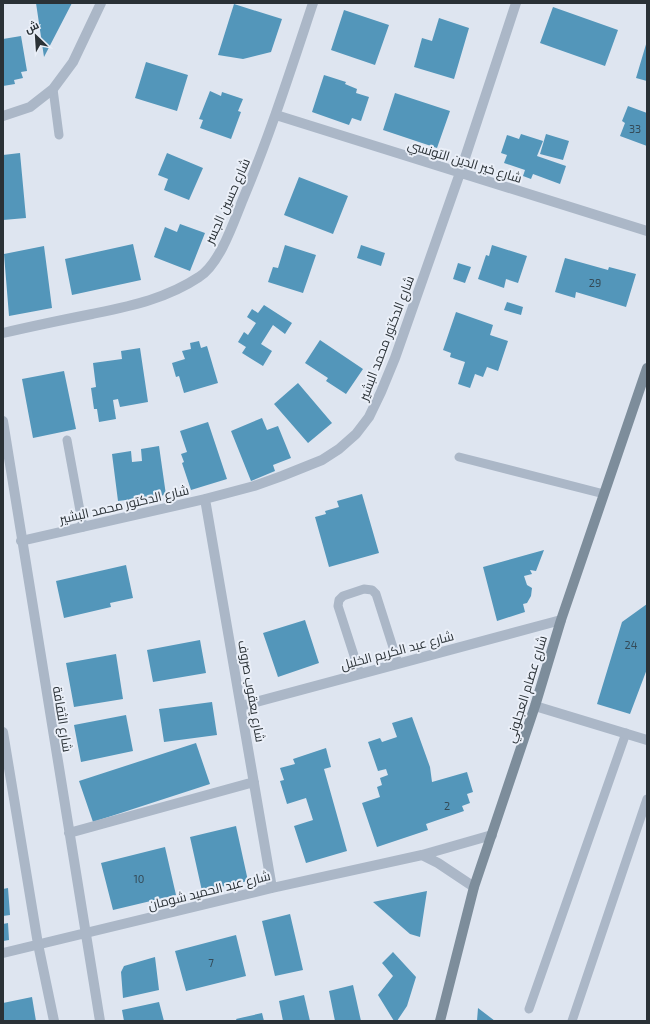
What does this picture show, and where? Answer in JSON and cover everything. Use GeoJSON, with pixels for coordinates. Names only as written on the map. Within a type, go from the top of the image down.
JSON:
{"type":"FeatureCollection","features":[{"type":"Feature","properties":{"kind":"street"},"geometry":{"type":"LineString","coordinates":[[3,116],[30,107],[53,89],[73,62],[101,3]]}},
{"type":"Feature","properties":{"kind":"street","name":"شارع حسين الجسر"},"geometry":{"type":"LineString","coordinates":[[3,333],[155,300],[201,276],[219,253],[231,229],[276,115],[313,3]]}},
{"type":"Feature","properties":{"kind":"street","name":"شارع الدكتور محمد البشير"},"geometry":{"type":"LineString","coordinates":[[22,541],[205,499],[261,484],[322,460],[339,449],[358,431],[375,404],[395,358],[460,173],[516,3]]}},
{"type":"Feature","properties":{"kind":"street","name":"شارع خير الدين التونسي"},"geometry":{"type":"LineString","coordinates":[[276,115],[647,231]]}},
{"type":"Feature","properties":{"kind":"street","name":"شارع عصام العجلوني"},"geometry":{"type":"LineString","coordinates":[[440,1021],[474,887],[535,706],[561,620],[647,368]]}},
{"type":"Feature","properties":{"kind":"street","name":"شارع الثقافة"},"geometry":{"type":"LineString","coordinates":[[3,421],[100,1021]]}},
{"type":"Feature","properties":{"kind":"street","name":"شارع يعقوب صروف"},"geometry":{"type":"LineString","coordinates":[[205,499],[272,888]]}},
{"type":"Feature","properties":{"kind":"street","name":"شارع عبد الكريم الخليل"},"geometry":{"type":"LineString","coordinates":[[241,706],[561,620]]}},
{"type":"Feature","properties":{"kind":"street"},"geometry":{"type":"LineString","coordinates":[[535,706],[647,740]]}},
{"type":"Feature","properties":{"kind":"street"},"geometry":{"type":"LineString","coordinates":[[3,732],[38,944],[54,1021]]}},
{"type":"Feature","properties":{"kind":"street"},"geometry":{"type":"LineString","coordinates":[[69,833],[254,782]]}},
{"type":"Feature","properties":{"kind":"street","name":"شارع عبد الحميد شومان"},"geometry":{"type":"LineString","coordinates":[[3,953],[272,888],[422,855],[492,835]]}},
{"type":"Feature","properties":{"kind":"street"},"geometry":{"type":"LineString","coordinates":[[422,855],[438,863],[474,887]]}},
{"type":"Feature","properties":{"kind":"lane"},"geometry":{"type":"LineString","coordinates":[[53,89],[59,135]]}},
{"type":"Feature","properties":{"kind":"lane"},"geometry":{"type":"LineString","coordinates":[[67,440],[83,527]]}},
{"type":"Feature","properties":{"kind":"lane"},"geometry":{"type":"LineString","coordinates":[[459,457],[604,494]]}},
{"type":"Feature","properties":{"kind":"lane"},"geometry":{"type":"LineString","coordinates":[[360,674],[338,606],[339,600],[343,596],[364,589],[372,590],[376,594],[398,663]]}},
{"type":"Feature","properties":{"kind":"lane"},"geometry":{"type":"LineString","coordinates":[[529,1009],[626,733]]}},
{"type":"Feature","properties":{"kind":"lane"},"geometry":{"type":"LineString","coordinates":[[572,1021],[647,799]]}},
{"type":"Feature","properties":{"kind":"building"},"geometry":{"type":"Polygon","coordinates":[[[36,3],[72,3],[44,57],[36,3]]]}},
{"type":"Feature","properties":{"kind":"building"},"geometry":{"type":"Polygon","coordinates":[[[234,4],[282,19],[271,52],[243,59],[218,55],[234,4]]]}},
{"type":"Feature","properties":{"kind":"building"},"geometry":{"type":"Polygon","coordinates":[[[553,7],[618,30],[605,66],[540,43],[553,7]]]}},
{"type":"Feature","properties":{"kind":"building"},"geometry":{"type":"Polygon","coordinates":[[[344,10],[389,25],[375,65],[331,50],[344,10]]]}},
{"type":"Feature","properties":{"kind":"building"},"geometry":{"type":"Polygon","coordinates":[[[439,18],[469,28],[454,79],[414,67],[422,38],[432,41],[439,18]]]}},
{"type":"Feature","properties":{"kind":"building"},"geometry":{"type":"Polygon","coordinates":[[[21,36],[27,71],[21,72],[23,78],[14,80],[15,84],[3,86],[3,39],[21,36]]]}},
{"type":"Feature","properties":{"kind":"building"},"geometry":{"type":"Polygon","coordinates":[[[647,41],[647,81],[636,78],[647,41]]]}},
{"type":"Feature","properties":{"kind":"building"},"geometry":{"type":"Polygon","coordinates":[[[146,62],[188,75],[177,111],[135,98],[146,62]]]}},
{"type":"Feature","properties":{"kind":"building"},"geometry":{"type":"Polygon","coordinates":[[[324,75],[346,82],[345,84],[357,89],[356,93],[369,97],[361,121],[352,118],[349,125],[312,112],[324,75]]]}},
{"type":"Feature","properties":{"kind":"building"},"geometry":{"type":"Polygon","coordinates":[[[210,91],[221,96],[222,92],[243,99],[238,111],[241,112],[231,139],[200,128],[203,120],[199,119],[210,91]]]}},
{"type":"Feature","properties":{"kind":"building"},"geometry":{"type":"Polygon","coordinates":[[[395,93],[450,111],[437,148],[383,130],[395,93]]]}},
{"type":"Feature","properties":{"kind":"building"},"geometry":{"type":"Polygon","coordinates":[[[628,106],[647,113],[647,146],[620,136],[625,123],[622,121],[628,106]]]}},
{"type":"Feature","properties":{"kind":"building"},"geometry":{"type":"Polygon","coordinates":[[[521,134],[543,141],[537,156],[566,166],[560,184],[533,174],[531,179],[523,176],[525,170],[504,163],[507,155],[501,153],[507,135],[519,139],[521,134]]]}},
{"type":"Feature","properties":{"kind":"building"},"geometry":{"type":"Polygon","coordinates":[[[546,134],[569,141],[563,160],[540,154],[546,134]]]}},
{"type":"Feature","properties":{"kind":"building"},"geometry":{"type":"Polygon","coordinates":[[[20,153],[26,218],[3,220],[3,155],[20,153]]]}},
{"type":"Feature","properties":{"kind":"building"},"geometry":{"type":"Polygon","coordinates":[[[167,153],[203,168],[189,200],[164,190],[168,179],[158,175],[167,153]]]}},
{"type":"Feature","properties":{"kind":"building"},"geometry":{"type":"Polygon","coordinates":[[[299,177],[348,196],[333,234],[284,215],[299,177]]]}},
{"type":"Feature","properties":{"kind":"building"},"geometry":{"type":"Polygon","coordinates":[[[180,224],[205,233],[190,271],[154,257],[165,227],[177,232],[180,224]]]}},
{"type":"Feature","properties":{"kind":"building"},"geometry":{"type":"Polygon","coordinates":[[[133,244],[141,280],[72,295],[65,259],[133,244]]]}},
{"type":"Feature","properties":{"kind":"building"},"geometry":{"type":"Polygon","coordinates":[[[285,245],[316,255],[303,293],[268,282],[273,267],[278,268],[285,245]]]}},
{"type":"Feature","properties":{"kind":"building"},"geometry":{"type":"Polygon","coordinates":[[[361,245],[385,253],[381,266],[357,258],[361,245]]]}},
{"type":"Feature","properties":{"kind":"building"},"geometry":{"type":"Polygon","coordinates":[[[492,245],[527,256],[518,283],[506,279],[504,288],[478,279],[486,255],[489,256],[492,245]]]}},
{"type":"Feature","properties":{"kind":"building"},"geometry":{"type":"Polygon","coordinates":[[[44,246],[52,308],[9,316],[4,254],[44,246]]]}},
{"type":"Feature","properties":{"kind":"building"},"geometry":{"type":"Polygon","coordinates":[[[565,258],[608,270],[609,267],[636,274],[626,307],[576,292],[575,298],[555,292],[565,258]]]}},
{"type":"Feature","properties":{"kind":"building"},"geometry":{"type":"Polygon","coordinates":[[[458,263],[471,267],[465,283],[453,279],[458,263]]]}},
{"type":"Feature","properties":{"kind":"building"},"geometry":{"type":"Polygon","coordinates":[[[507,302],[523,307],[521,315],[504,310],[507,302]]]}},
{"type":"Feature","properties":{"kind":"building"},"geometry":{"type":"Polygon","coordinates":[[[264,305],[292,323],[285,334],[273,325],[261,344],[272,351],[263,366],[242,353],[246,347],[238,342],[244,332],[248,335],[256,323],[247,317],[252,309],[258,313],[264,305]]]}},
{"type":"Feature","properties":{"kind":"building"},"geometry":{"type":"Polygon","coordinates":[[[456,312],[493,325],[490,335],[508,341],[498,371],[487,367],[483,377],[475,374],[470,388],[458,384],[465,362],[450,357],[451,353],[443,350],[456,312]]]}},
{"type":"Feature","properties":{"kind":"building"},"geometry":{"type":"Polygon","coordinates":[[[320,340],[363,369],[346,394],[326,381],[328,378],[305,363],[320,340]]]}},
{"type":"Feature","properties":{"kind":"building"},"geometry":{"type":"Polygon","coordinates":[[[199,341],[201,348],[207,346],[218,383],[184,393],[179,376],[176,377],[172,363],[185,359],[182,351],[191,349],[190,343],[199,341]]]}},
{"type":"Feature","properties":{"kind":"building"},"geometry":{"type":"Polygon","coordinates":[[[140,348],[148,402],[120,407],[118,399],[113,400],[116,419],[99,422],[97,409],[94,409],[91,388],[96,387],[93,363],[122,359],[121,351],[140,348]]]}},
{"type":"Feature","properties":{"kind":"building"},"geometry":{"type":"Polygon","coordinates":[[[64,371],[76,429],[33,438],[22,379],[64,371]]]}},
{"type":"Feature","properties":{"kind":"building"},"geometry":{"type":"Polygon","coordinates":[[[298,383],[332,423],[308,443],[274,404],[298,383]]]}},
{"type":"Feature","properties":{"kind":"building"},"geometry":{"type":"Polygon","coordinates":[[[262,418],[267,430],[278,426],[291,458],[273,465],[275,471],[251,481],[231,431],[262,418]]]}},
{"type":"Feature","properties":{"kind":"building"},"geometry":{"type":"Polygon","coordinates":[[[208,422],[227,479],[191,490],[182,463],[184,462],[181,454],[187,452],[180,431],[208,422]]]}},
{"type":"Feature","properties":{"kind":"building"},"geometry":{"type":"Polygon","coordinates":[[[159,446],[166,495],[118,501],[112,454],[131,451],[132,462],[142,461],[141,449],[159,446]]]}},
{"type":"Feature","properties":{"kind":"building"},"geometry":{"type":"Polygon","coordinates":[[[362,494],[379,553],[329,567],[315,517],[326,514],[325,511],[339,507],[337,501],[362,494]]]}},
{"type":"Feature","properties":{"kind":"building"},"geometry":{"type":"Polygon","coordinates":[[[544,550],[536,571],[530,570],[532,574],[524,576],[527,585],[532,588],[531,596],[527,603],[523,604],[525,612],[497,621],[483,567],[544,550]]]}},
{"type":"Feature","properties":{"kind":"building"},"geometry":{"type":"Polygon","coordinates":[[[126,565],[133,598],[110,603],[111,607],[64,618],[56,581],[126,565]]]}},
{"type":"Feature","properties":{"kind":"building"},"geometry":{"type":"Polygon","coordinates":[[[647,604],[647,669],[630,714],[597,704],[622,622],[647,604]]]}},
{"type":"Feature","properties":{"kind":"building"},"geometry":{"type":"Polygon","coordinates":[[[305,620],[319,663],[278,677],[263,633],[305,620]]]}},
{"type":"Feature","properties":{"kind":"building"},"geometry":{"type":"Polygon","coordinates":[[[200,640],[206,673],[153,682],[147,650],[200,640]]]}},
{"type":"Feature","properties":{"kind":"building"},"geometry":{"type":"Polygon","coordinates":[[[116,654],[123,699],[74,707],[66,663],[116,654]]]}},
{"type":"Feature","properties":{"kind":"building"},"geometry":{"type":"Polygon","coordinates":[[[212,702],[217,735],[164,742],[159,709],[212,702]]]}},
{"type":"Feature","properties":{"kind":"building"},"geometry":{"type":"Polygon","coordinates":[[[126,715],[133,751],[81,762],[74,725],[126,715]]]}},
{"type":"Feature","properties":{"kind":"building"},"geometry":{"type":"Polygon","coordinates":[[[412,717],[430,767],[432,782],[467,772],[473,792],[467,794],[470,803],[462,806],[464,811],[426,824],[428,830],[377,847],[362,803],[380,797],[377,787],[382,785],[380,778],[388,775],[386,769],[378,771],[368,742],[380,738],[382,742],[397,737],[392,723],[412,717]]]}},
{"type":"Feature","properties":{"kind":"building"},"geometry":{"type":"Polygon","coordinates":[[[196,743],[210,784],[93,822],[79,781],[196,743]]]}},
{"type":"Feature","properties":{"kind":"building"},"geometry":{"type":"Polygon","coordinates":[[[326,748],[331,767],[324,769],[347,851],[306,863],[294,826],[313,820],[306,798],[287,804],[280,781],[284,780],[280,768],[295,764],[293,759],[326,748]]]}},
{"type":"Feature","properties":{"kind":"building"},"geometry":{"type":"Polygon","coordinates":[[[236,826],[248,881],[202,891],[190,837],[236,826]]]}},
{"type":"Feature","properties":{"kind":"building"},"geometry":{"type":"Polygon","coordinates":[[[165,847],[176,895],[113,910],[101,863],[165,847]]]}},
{"type":"Feature","properties":{"kind":"building"},"geometry":{"type":"Polygon","coordinates":[[[8,888],[10,915],[3,916],[3,889],[8,888]]]}},
{"type":"Feature","properties":{"kind":"building"},"geometry":{"type":"Polygon","coordinates":[[[427,891],[420,937],[410,934],[373,902],[427,891]]]}},
{"type":"Feature","properties":{"kind":"building"},"geometry":{"type":"Polygon","coordinates":[[[290,914],[303,970],[275,976],[262,921],[290,914]]]}},
{"type":"Feature","properties":{"kind":"building"},"geometry":{"type":"Polygon","coordinates":[[[8,923],[9,940],[3,941],[3,924],[8,923]]]}},
{"type":"Feature","properties":{"kind":"building"},"geometry":{"type":"Polygon","coordinates":[[[236,935],[246,976],[186,991],[175,951],[236,935]]]}},
{"type":"Feature","properties":{"kind":"building"},"geometry":{"type":"Polygon","coordinates":[[[393,952],[416,977],[407,1006],[397,1021],[394,1021],[378,995],[393,976],[382,963],[393,952]]]}},
{"type":"Feature","properties":{"kind":"building"},"geometry":{"type":"Polygon","coordinates":[[[155,957],[159,990],[123,998],[121,972],[124,966],[155,957]]]}},
{"type":"Feature","properties":{"kind":"building"},"geometry":{"type":"Polygon","coordinates":[[[353,985],[361,1021],[335,1021],[329,991],[353,985]]]}},
{"type":"Feature","properties":{"kind":"building"},"geometry":{"type":"Polygon","coordinates":[[[304,995],[310,1021],[283,1021],[279,1001],[304,995]]]}},
{"type":"Feature","properties":{"kind":"building"},"geometry":{"type":"Polygon","coordinates":[[[32,997],[36,1021],[3,1021],[3,1003],[32,997]]]}},
{"type":"Feature","properties":{"kind":"building"},"geometry":{"type":"Polygon","coordinates":[[[159,1002],[164,1021],[124,1021],[122,1010],[159,1002]]]}},
{"type":"Feature","properties":{"kind":"building"},"geometry":{"type":"Polygon","coordinates":[[[478,1008],[495,1021],[477,1021],[478,1008]]]}},
{"type":"Feature","properties":{"kind":"building"},"geometry":{"type":"Polygon","coordinates":[[[262,1013],[264,1021],[237,1021],[236,1019],[262,1013]]]}}]}
